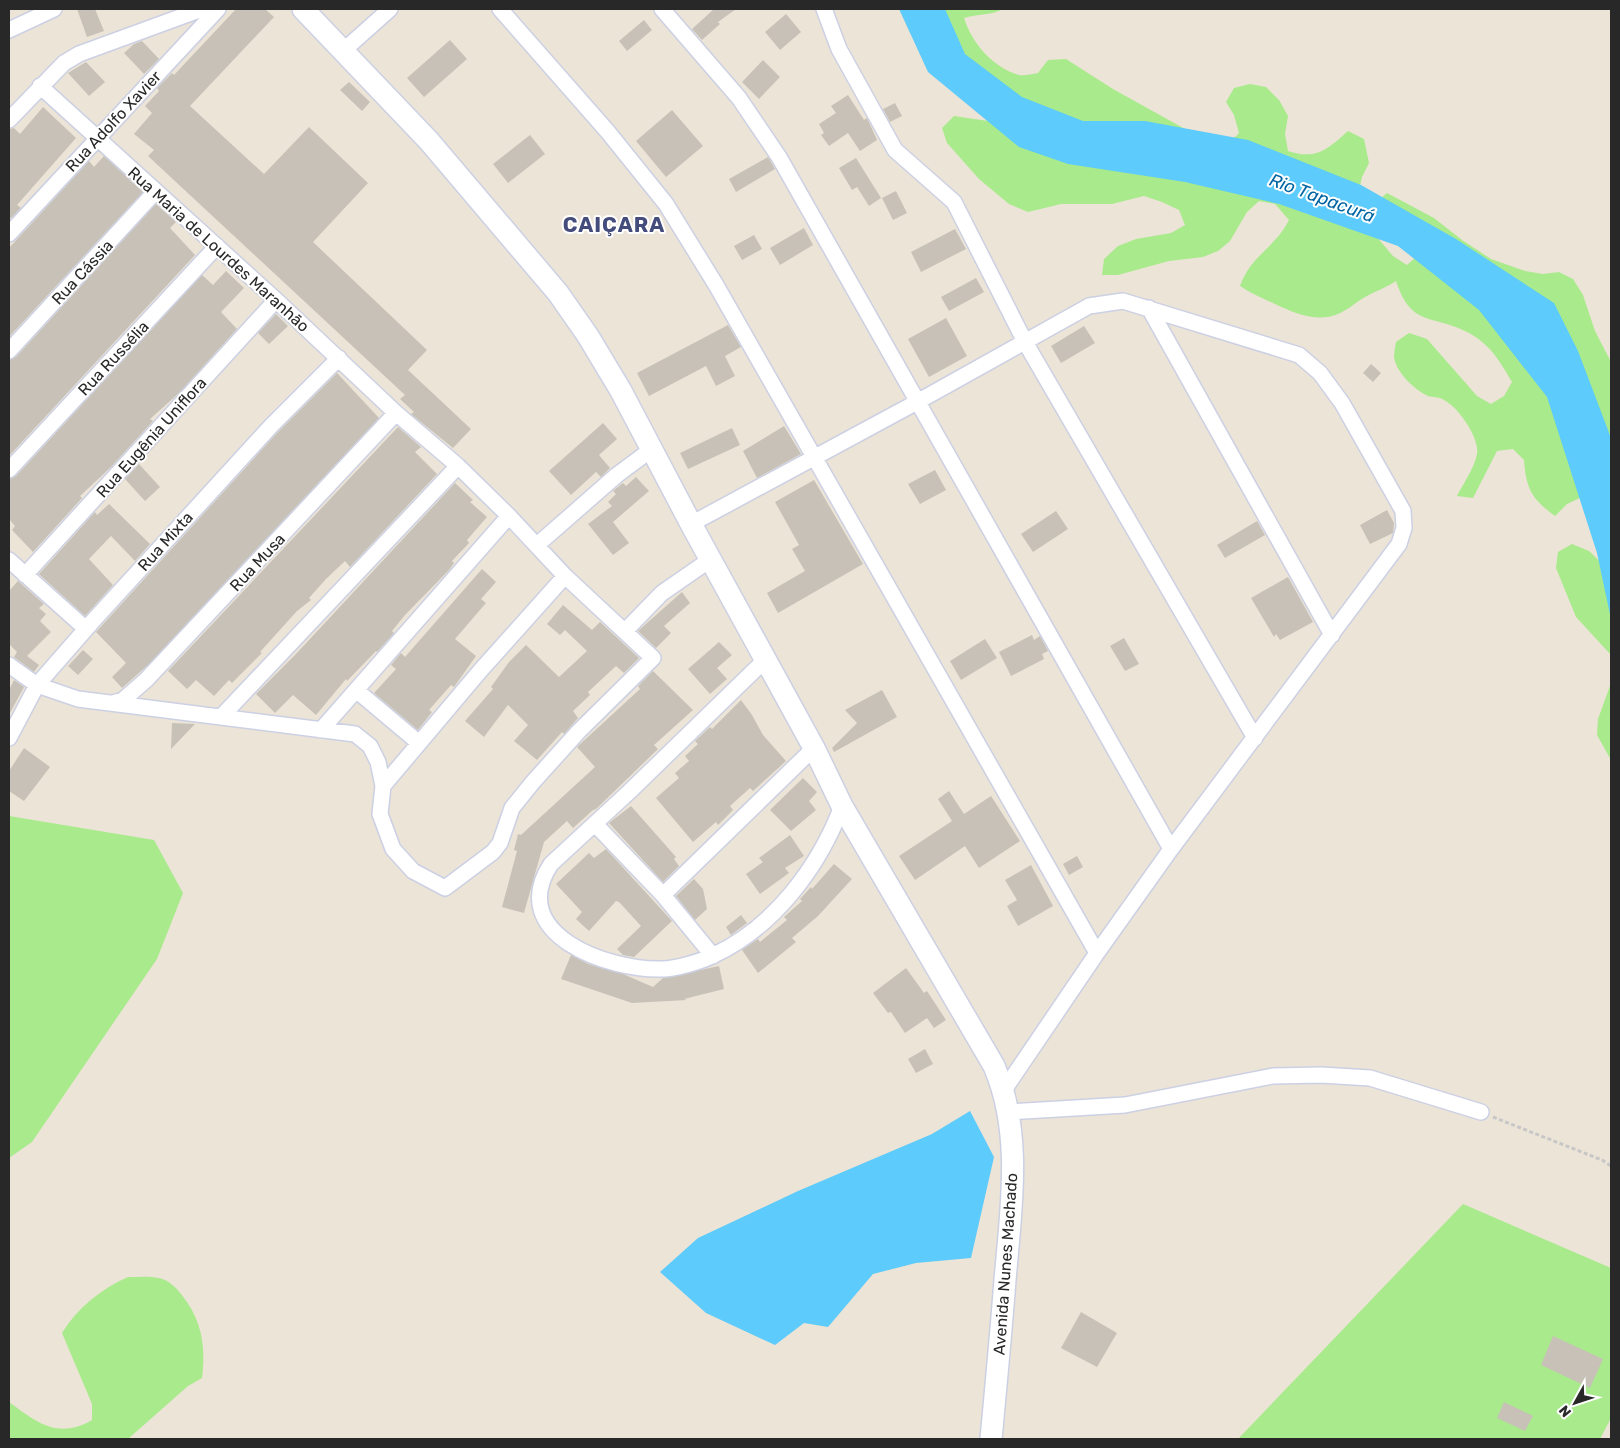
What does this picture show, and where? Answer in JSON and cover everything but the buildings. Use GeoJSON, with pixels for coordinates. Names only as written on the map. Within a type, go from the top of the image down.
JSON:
{"type":"FeatureCollection","features":[{"type":"Feature","properties":{"kind":"main road","name":"Avenida Nunes Machado"},"geometry":{"type":"LineString","coordinates":[[303,9],[429,141],[558,293],[588,336],[621,391],[691,524],[814,748],[842,806],[994,1066],[1004,1090],[1013,1150],[1011,1213],[991,1439]]}},
{"type":"Feature","properties":{"kind":"street"},"geometry":{"type":"LineString","coordinates":[[9,30],[54,9]]}},
{"type":"Feature","properties":{"kind":"street"},"geometry":{"type":"LineString","coordinates":[[9,120],[64,63],[79,54],[202,9]]}},
{"type":"Feature","properties":{"kind":"street","name":"Rua Adolfo Xavier"},"geometry":{"type":"LineString","coordinates":[[9,234],[218,9]]}},
{"type":"Feature","properties":{"kind":"street"},"geometry":{"type":"LineString","coordinates":[[343,51],[390,9]]}},
{"type":"Feature","properties":{"kind":"street"},"geometry":{"type":"LineString","coordinates":[[500,9],[608,132],[666,204],[716,285],[1097,953]]}},
{"type":"Feature","properties":{"kind":"street"},"geometry":{"type":"LineString","coordinates":[[662,9],[739,98],[779,157],[1171,849]]}},
{"type":"Feature","properties":{"kind":"street"},"geometry":{"type":"LineString","coordinates":[[824,9],[839,49],[895,150],[954,202],[1025,342],[1255,738]]}},
{"type":"Feature","properties":{"kind":"street","name":"Rua Maria de Lourdes Maranhão"},"geometry":{"type":"LineString","coordinates":[[40,86],[340,358],[396,413],[458,466],[509,516],[565,576],[653,658],[579,731],[533,782],[512,808],[500,843],[493,852],[444,888],[413,871],[393,849],[380,814],[383,786]]}},
{"type":"Feature","properties":{"kind":"street","name":"Rua Cássia"},"geometry":{"type":"LineString","coordinates":[[9,351],[156,192]]}},
{"type":"Feature","properties":{"kind":"street","name":"Rua Russélia"},"geometry":{"type":"LineString","coordinates":[[9,470],[217,246]]}},
{"type":"Feature","properties":{"kind":"street","name":"Rua Eugênia Uniflora"},"geometry":{"type":"LineString","coordinates":[[25,575],[276,300]]}},
{"type":"Feature","properties":{"kind":"street"},"geometry":{"type":"LineString","coordinates":[[691,524],[917,402],[1089,306],[1123,301],[1299,355],[1320,373],[1342,403],[1402,511],[1404,528],[1399,544],[1171,849],[1097,953],[1004,1090]]}},
{"type":"Feature","properties":{"kind":"street"},"geometry":{"type":"LineString","coordinates":[[1149,308],[1332,635]]}},
{"type":"Feature","properties":{"kind":"street","name":"Rua Mixta"},"geometry":{"type":"LineString","coordinates":[[9,738],[37,685],[86,628],[271,426],[340,358]]}},
{"type":"Feature","properties":{"kind":"street","name":"Rua Musa"},"geometry":{"type":"LineString","coordinates":[[113,703],[123,700],[146,680],[396,413]]}},
{"type":"Feature","properties":{"kind":"street"},"geometry":{"type":"LineString","coordinates":[[537,545],[617,475],[652,449]]}},
{"type":"Feature","properties":{"kind":"street"},"geometry":{"type":"LineString","coordinates":[[221,717],[458,466]]}},
{"type":"Feature","properties":{"kind":"street"},"geometry":{"type":"LineString","coordinates":[[321,730],[509,516]]}},
{"type":"Feature","properties":{"kind":"street"},"geometry":{"type":"LineString","coordinates":[[625,631],[662,593],[710,559]]}},
{"type":"Feature","properties":{"kind":"street"},"geometry":{"type":"LineString","coordinates":[[9,560],[86,628]]}},
{"type":"Feature","properties":{"kind":"street"},"geometry":{"type":"LineString","coordinates":[[383,786],[480,671],[565,576]]}},
{"type":"Feature","properties":{"kind":"street"},"geometry":{"type":"LineString","coordinates":[[765,660],[551,864],[542,879],[539,890],[539,906],[548,927],[574,948],[610,962],[664,970],[713,956],[756,928],[804,878],[831,835],[842,806]]}},
{"type":"Feature","properties":{"kind":"street"},"geometry":{"type":"LineString","coordinates":[[9,665],[37,685],[78,699],[355,734],[370,746],[378,762],[383,786]]}},
{"type":"Feature","properties":{"kind":"street"},"geometry":{"type":"LineString","coordinates":[[356,690],[419,742]]}},
{"type":"Feature","properties":{"kind":"street"},"geometry":{"type":"LineString","coordinates":[[9,716],[23,709]]}},
{"type":"Feature","properties":{"kind":"street"},"geometry":{"type":"LineString","coordinates":[[662,895],[814,748]]}},
{"type":"Feature","properties":{"kind":"street"},"geometry":{"type":"LineString","coordinates":[[595,824],[662,895],[713,956]]}},
{"type":"Feature","properties":{"kind":"street"},"geometry":{"type":"LineString","coordinates":[[1008,1112],[1125,1105],[1273,1076],[1321,1075],[1370,1078],[1481,1112]]}},
{"type":"Feature","properties":{"kind":"path"},"geometry":{"type":"LineString","coordinates":[[1481,1112],[1602,1160],[1611,1166]]}},
{"type":"Feature","properties":{"kind":"green space"},"geometry":{"type":"Polygon","coordinates":[[[918,9],[1002,9],[964,18],[972,36],[984,53],[1000,66],[1019,75],[1026,75],[1038,73],[1048,60],[1066,59],[1113,89],[1194,134],[1228,144],[1239,133],[1234,115],[1226,102],[1234,88],[1250,84],[1266,87],[1279,100],[1288,116],[1285,134],[1288,151],[1298,154],[1321,152],[1348,131],[1364,139],[1369,163],[1362,177],[1358,195],[1369,228],[1393,256],[1407,265],[1419,254],[1375,203],[1387,193],[1434,218],[1462,240],[1491,259],[1525,271],[1543,274],[1559,272],[1573,279],[1583,295],[1595,331],[1611,362],[1611,529],[1582,497],[1567,504],[1555,516],[1547,510],[1532,492],[1526,479],[1524,460],[1513,449],[1497,451],[1473,498],[1457,496],[1476,460],[1477,447],[1472,432],[1450,404],[1442,399],[1428,396],[1421,392],[1402,374],[1395,363],[1396,342],[1409,333],[1427,339],[1477,396],[1491,404],[1504,396],[1512,382],[1504,368],[1489,348],[1476,337],[1456,327],[1416,313],[1409,307],[1402,296],[1396,281],[1365,297],[1342,312],[1322,318],[1290,311],[1240,286],[1250,267],[1277,238],[1289,220],[1275,204],[1259,201],[1247,212],[1230,241],[1218,251],[1203,257],[1169,261],[1118,275],[1102,275],[1104,259],[1118,246],[1136,239],[1171,233],[1185,225],[1179,210],[1144,196],[1112,204],[1061,204],[1028,212],[1009,204],[979,179],[947,143],[942,128],[954,116],[988,121],[1011,106],[918,9]]]}},
{"type":"Feature","properties":{"kind":"green space"},"geometry":{"type":"Polygon","coordinates":[[[1572,544],[1589,551],[1611,572],[1611,655],[1576,617],[1556,568],[1558,552],[1572,544]]]}},
{"type":"Feature","properties":{"kind":"green space"},"geometry":{"type":"Polygon","coordinates":[[[1611,683],[1611,760],[1597,735],[1598,719],[1611,683]]]}},
{"type":"Feature","properties":{"kind":"green space"},"geometry":{"type":"Polygon","coordinates":[[[9,816],[154,840],[183,893],[157,959],[32,1142],[9,1158],[9,816]]]}},
{"type":"Feature","properties":{"kind":"green space"},"geometry":{"type":"Polygon","coordinates":[[[1463,1204],[1611,1268],[1611,1418],[1600,1439],[1238,1439],[1463,1204]]]}},
{"type":"Feature","properties":{"kind":"green space"},"geometry":{"type":"Polygon","coordinates":[[[128,1277],[151,1277],[166,1280],[177,1289],[188,1304],[198,1323],[203,1344],[202,1378],[188,1386],[128,1439],[9,1439],[9,1402],[38,1422],[48,1426],[68,1428],[80,1426],[92,1420],[92,1404],[62,1333],[75,1315],[90,1300],[108,1287],[128,1277]]]}},
{"type":"Feature","properties":{"kind":"water","name":"Rio Tapacurá"},"geometry":{"type":"Polygon","coordinates":[[[899,9],[945,9],[965,54],[1022,97],[1083,121],[1145,121],[1248,140],[1361,185],[1456,239],[1554,303],[1578,351],[1611,438],[1611,619],[1597,553],[1547,397],[1479,310],[1398,246],[1279,204],[1185,182],[1068,164],[1019,147],[928,72],[899,9]]]}},
{"type":"Feature","properties":{"kind":"water"},"geometry":{"type":"Polygon","coordinates":[[[970,1111],[994,1157],[971,1258],[916,1263],[873,1274],[828,1327],[804,1323],[775,1345],[706,1313],[660,1272],[698,1238],[798,1191],[932,1134],[970,1111]]]}},
{"type":"Feature","properties":{"kind":"district","name":"CAIÇARA"},"geometry":{"type":"Point","coordinates":[614,225]}}]}
